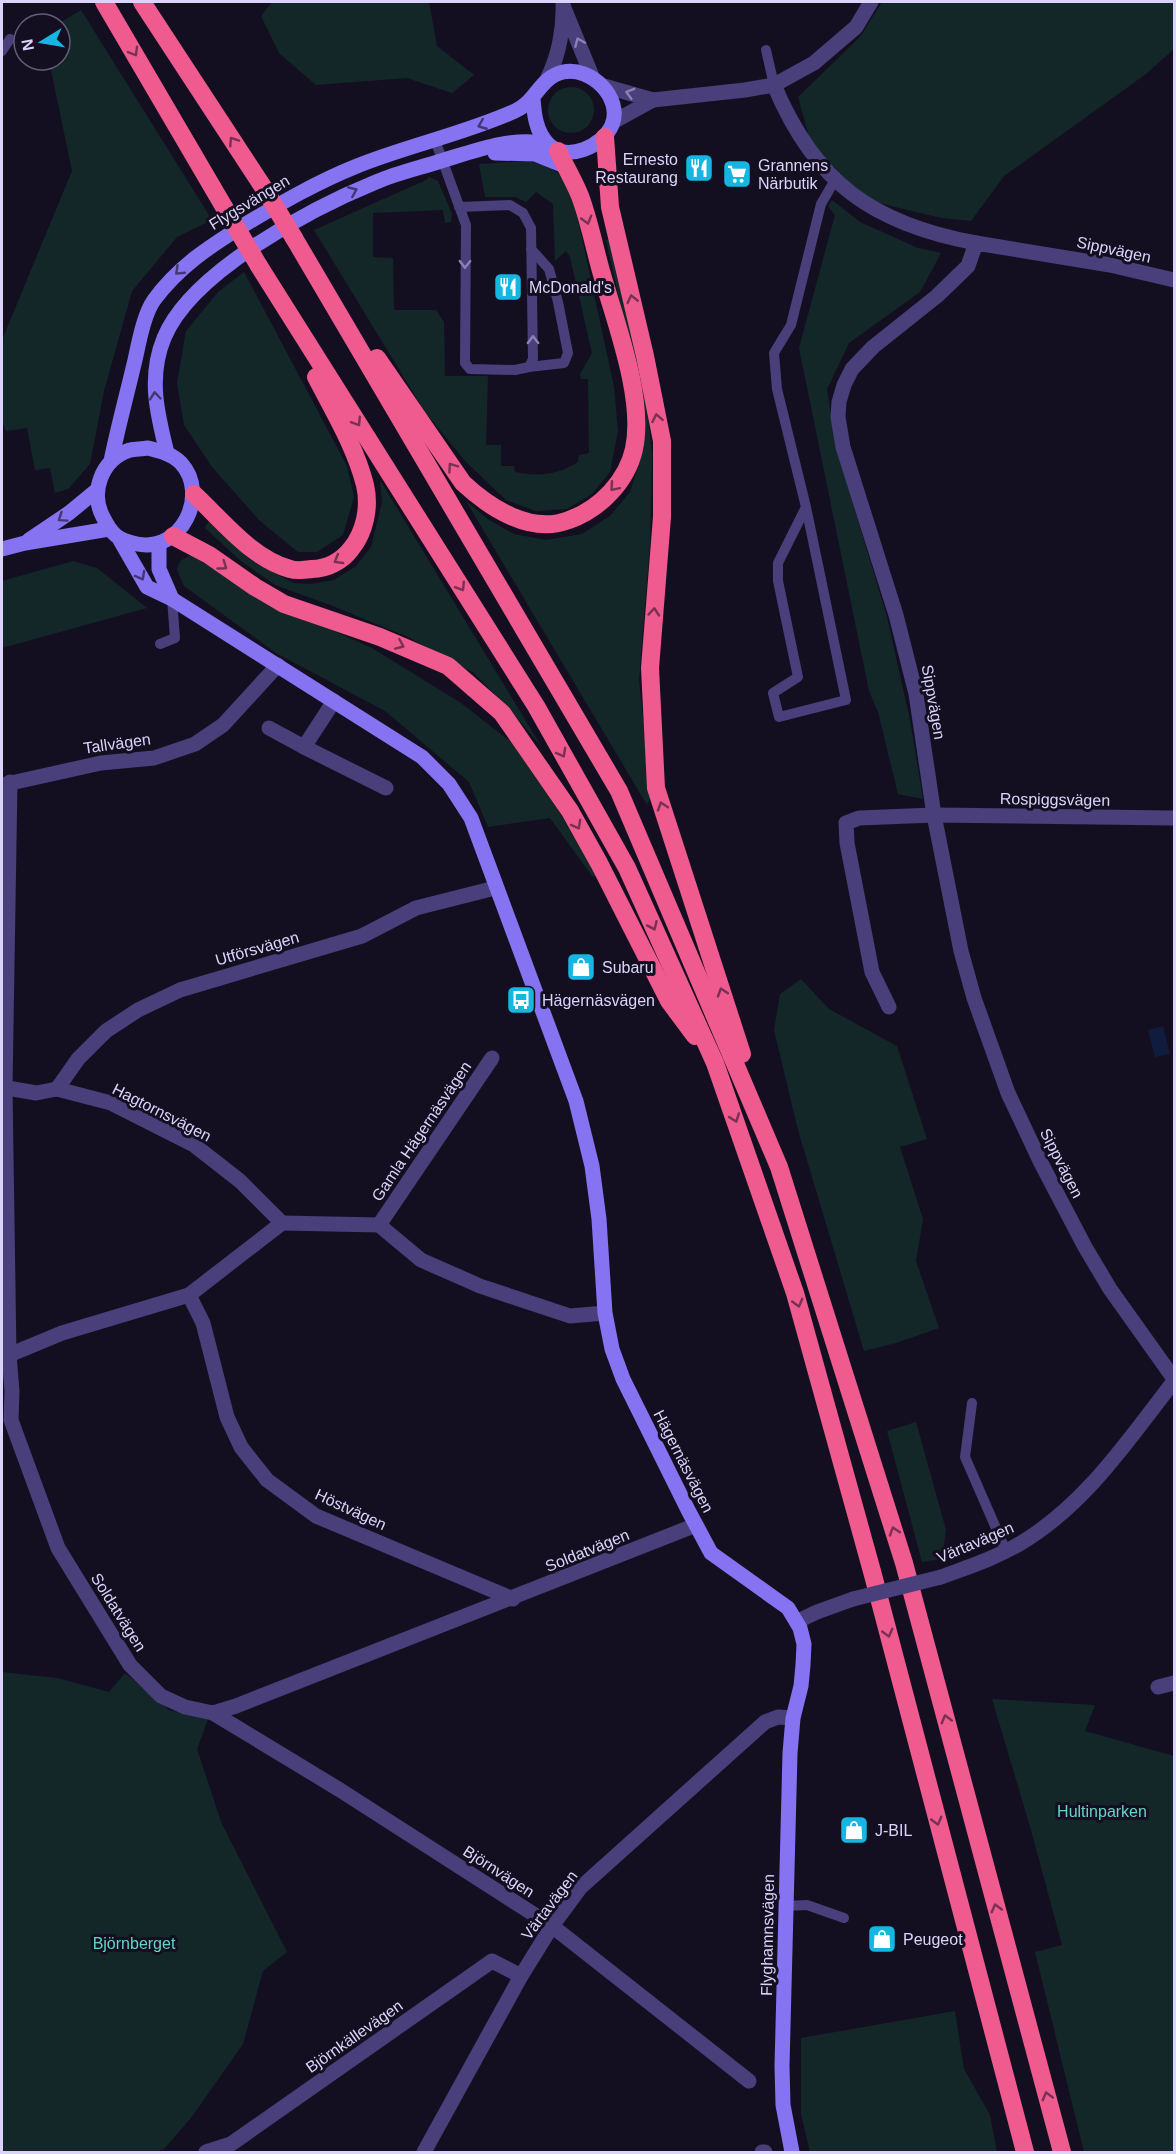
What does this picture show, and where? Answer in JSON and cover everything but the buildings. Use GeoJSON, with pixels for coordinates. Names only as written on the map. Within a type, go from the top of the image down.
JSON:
{"type":"FeatureCollection","features":[{"type":"Feature","properties":{"kind":"highway"},"geometry":{"type":"LineString","coordinates":[[104,2],[259,266],[536,706],[627,868],[715,1063],[795,1293],[873,1575],[1025,2152]]}},
{"type":"Feature","properties":{"kind":"highway"},"geometry":{"type":"LineString","coordinates":[[142,2],[265,190],[619,791],[779,1167]]}},
{"type":"Feature","properties":{"kind":"highway"},"geometry":{"type":"LineString","coordinates":[[609,130],[610,207],[645,356],[662,441],[662,517],[650,668],[656,788],[904,1563],[1062,2152]]}},
{"type":"Feature","properties":{"kind":"highway"},"geometry":{"type":"LineString","coordinates":[[294,238],[463,483],[481,499],[504,513],[531,522],[561,523],[582,515],[603,500],[622,478],[629,466],[634,447],[636,419],[631,376],[580,197],[557,153]]}},
{"type":"Feature","properties":{"kind":"highway"},"geometry":{"type":"LineString","coordinates":[[194,494],[251,548],[291,570],[321,569],[345,558],[360,538],[366,513],[366,487],[354,451],[259,266]]}},
{"type":"Feature","properties":{"kind":"highway"},"geometry":{"type":"LineString","coordinates":[[166,540],[209,555],[284,604],[380,637],[448,666],[502,713],[570,812],[669,1001],[715,1063]]}},
{"type":"Feature","properties":{"kind":"street"},"geometry":{"type":"LineString","coordinates":[[548,77],[564,71],[583,72],[598,81],[653,100],[774,85],[814,63],[856,27],[871,2]]}},
{"type":"Feature","properties":{"kind":"street"},"geometry":{"type":"LineString","coordinates":[[557,153],[538,128],[534,115],[533,98],[548,77],[555,62],[563,5]]}},
{"type":"Feature","properties":{"kind":"street"},"geometry":{"type":"LineString","coordinates":[[563,5],[598,81],[612,105],[609,130]]}},
{"type":"Feature","properties":{"kind":"street"},"geometry":{"type":"LineString","coordinates":[[774,85],[806,147],[835,180],[859,200],[893,220],[939,236],[976,243]]}},
{"type":"Feature","properties":{"kind":"street","name":"Flygsvängen"},"geometry":{"type":"LineString","coordinates":[[111,461],[144,324],[153,302],[179,269],[226,236],[296,194],[357,166],[469,130],[519,110],[533,98]]}},
{"type":"Feature","properties":{"kind":"street"},"geometry":{"type":"LineString","coordinates":[[474,152],[535,154],[573,151],[590,147],[609,130],[653,100]]}},
{"type":"Feature","properties":{"kind":"street"},"geometry":{"type":"LineString","coordinates":[[167,453],[157,413],[154,388],[156,362],[165,336],[192,295],[237,259],[301,217],[328,202],[378,180],[505,144],[532,140],[557,153]]}},
{"type":"Feature","properties":{"kind":"street","name":"Sippvägen"},"geometry":{"type":"LineString","coordinates":[[1174,280],[1110,265],[976,243],[968,266],[937,296],[873,346],[852,369],[844,385],[838,417],[843,447],[894,606],[916,694],[934,815],[961,951],[974,998],[1008,1093],[1041,1163],[1094,1263],[1174,1380]]}},
{"type":"Feature","properties":{"kind":"street"},"geometry":{"type":"LineString","coordinates":[[148,448],[167,453],[181,463],[189,477],[194,494],[189,518],[166,540],[143,545],[120,540],[109,529],[97,506],[97,490],[102,474],[111,461],[128,451],[148,448]]}},
{"type":"Feature","properties":{"kind":"street"},"geometry":{"type":"LineString","coordinates":[[25,543],[69,513],[97,490]]}},
{"type":"Feature","properties":{"kind":"street"},"geometry":{"type":"LineString","coordinates":[[2,549],[109,529]]}},
{"type":"Feature","properties":{"kind":"street","name":"Hägernäsvägen"},"geometry":{"type":"LineString","coordinates":[[120,540],[147,587],[172,599],[422,757],[449,784],[471,818],[495,888],[576,1101],[592,1166],[599,1219],[605,1313],[612,1349],[623,1379],[711,1553],[788,1608],[798,1621]]}},
{"type":"Feature","properties":{"kind":"street"},"geometry":{"type":"LineString","coordinates":[[166,540],[159,569],[172,599]]}},
{"type":"Feature","properties":{"kind":"street","name":"Tallvägen"},"geometry":{"type":"LineString","coordinates":[[6,783],[101,763],[154,758],[195,744],[223,725],[278,665]]}},
{"type":"Feature","properties":{"kind":"street"},"geometry":{"type":"LineString","coordinates":[[304,747],[334,701]]}},
{"type":"Feature","properties":{"kind":"street"},"geometry":{"type":"LineString","coordinates":[[269,728],[386,788]]}},
{"type":"Feature","properties":{"kind":"street","name":"Soldatvägen"},"geometry":{"type":"LineString","coordinates":[[6,783],[3,1087],[9,1355],[12,1391],[6,1422],[58,1548],[130,1665],[161,1695],[185,1707],[213,1713],[237,1706],[696,1526]]}},
{"type":"Feature","properties":{"kind":"street","name":"Rospiggsvägen"},"geometry":{"type":"LineString","coordinates":[[889,1007],[872,972],[847,843],[846,823],[859,818],[934,815],[1174,818]]}},
{"type":"Feature","properties":{"kind":"street","name":"Utförsvägen"},"geometry":{"type":"LineString","coordinates":[[57,1089],[78,1059],[106,1031],[138,1010],[180,990],[362,936],[416,909],[495,888]]}},
{"type":"Feature","properties":{"kind":"street","name":"Gamla Hägernäsvägen"},"geometry":{"type":"LineString","coordinates":[[379,1225],[492,1058]]}},
{"type":"Feature","properties":{"kind":"street","name":"Hagtornsvägen"},"geometry":{"type":"LineString","coordinates":[[3,1087],[36,1093],[57,1089],[111,1103],[194,1145],[240,1180],[282,1223]]}},
{"type":"Feature","properties":{"kind":"street"},"geometry":{"type":"LineString","coordinates":[[9,1355],[62,1333],[189,1295],[282,1223]]}},
{"type":"Feature","properties":{"kind":"street","name":"Gamla Hägernäsvägen"},"geometry":{"type":"LineString","coordinates":[[282,1223],[379,1225],[421,1260],[480,1286],[570,1316],[605,1313]]}},
{"type":"Feature","properties":{"kind":"street","name":"Höstvägen"},"geometry":{"type":"LineString","coordinates":[[189,1295],[203,1323],[227,1417],[241,1447],[267,1480],[316,1516],[513,1599]]}},
{"type":"Feature","properties":{"kind":"street","name":"Värtavägen"},"geometry":{"type":"LineString","coordinates":[[798,1621],[853,1599],[941,1577],[1022,1543],[1055,1519],[1085,1491],[1112,1462],[1174,1380]]}},
{"type":"Feature","properties":{"kind":"street"},"geometry":{"type":"LineString","coordinates":[[793,1718],[801,1686],[803,1665],[804,1644],[798,1621]]}},
{"type":"Feature","properties":{"kind":"street"},"geometry":{"type":"LineString","coordinates":[[1158,1687],[1174,1683]]}},
{"type":"Feature","properties":{"kind":"street","name":"Björnvägen"},"geometry":{"type":"LineString","coordinates":[[213,1713],[340,1790],[552,1926],[749,2080]]}},
{"type":"Feature","properties":{"kind":"street","name":"Värtavägen"},"geometry":{"type":"LineString","coordinates":[[424,2152],[521,1976],[552,1926],[580,1888],[765,1722],[778,1717],[793,1718]]}},
{"type":"Feature","properties":{"kind":"street","name":"Flyghamnsvägen"},"geometry":{"type":"LineString","coordinates":[[792,2152],[783,2105],[785,1906],[793,1718]]}},
{"type":"Feature","properties":{"kind":"street","name":"Björnkällevägen"},"geometry":{"type":"LineString","coordinates":[[206,2152],[231,2144],[492,1961],[521,1976]]}},
{"type":"Feature","properties":{"kind":"lane"},"geometry":{"type":"LineString","coordinates":[[2,51],[10,39]]}},
{"type":"Feature","properties":{"kind":"lane"},"geometry":{"type":"LineString","coordinates":[[766,50],[774,85]]}},
{"type":"Feature","properties":{"kind":"lane"},"geometry":{"type":"LineString","coordinates":[[435,140],[466,225],[465,363],[470,369],[515,370],[564,363],[568,353],[549,269],[531,249]]}},
{"type":"Feature","properties":{"kind":"lane"},"geometry":{"type":"LineString","coordinates":[[806,507],[778,563],[778,581],[798,677],[773,693],[779,717],[846,700],[806,507],[777,389],[774,353],[791,325],[821,204],[835,180]]}},
{"type":"Feature","properties":{"kind":"lane"},"geometry":{"type":"LineString","coordinates":[[459,207],[510,205],[523,213],[531,228],[533,359],[529,367]]}},
{"type":"Feature","properties":{"kind":"lane"},"geometry":{"type":"LineString","coordinates":[[160,644],[175,638],[172,599]]}},
{"type":"Feature","properties":{"kind":"lane"},"geometry":{"type":"LineString","coordinates":[[972,1403],[965,1457],[1006,1551]]}},
{"type":"Feature","properties":{"kind":"lane"},"geometry":{"type":"LineString","coordinates":[[785,1906],[807,1905],[844,1918]]}},
{"type":"Feature","properties":{"kind":"green space"},"geometry":{"type":"Polygon","coordinates":[[[272,2],[429,2],[437,46],[474,75],[452,93],[407,78],[316,85],[279,53],[261,16],[272,2]]]}},
{"type":"Feature","properties":{"kind":"green space"},"geometry":{"type":"Polygon","coordinates":[[[882,2],[1174,2],[1174,49],[1146,74],[1004,176],[971,221],[941,218],[867,200],[811,144],[798,97],[860,37],[882,2]]]}},
{"type":"Feature","properties":{"kind":"green space"},"geometry":{"type":"Polygon","coordinates":[[[81,10],[212,220],[177,237],[132,291],[104,391],[90,464],[68,489],[55,493],[50,468],[35,470],[27,428],[6,431],[2,422],[2,340],[72,171],[51,72],[72,72],[72,15],[81,10]]]}},
{"type":"Feature","properties":{"kind":"green space"},"geometry":{"type":"Polygon","coordinates":[[[571,87],[587,94],[594,110],[587,126],[571,133],[555,126],[548,110],[555,94],[571,87]]]}},
{"type":"Feature","properties":{"kind":"green space"},"geometry":{"type":"Polygon","coordinates":[[[527,161],[545,165],[557,172],[569,187],[614,387],[618,431],[610,472],[592,494],[567,509],[536,511],[506,500],[466,462],[425,412],[314,230],[429,177],[438,181],[452,214],[451,222],[445,223],[443,210],[373,213],[373,257],[393,258],[394,310],[436,310],[444,322],[445,376],[488,376],[486,445],[501,445],[501,466],[514,466],[515,472],[524,474],[563,470],[578,462],[579,455],[589,453],[588,379],[581,379],[580,374],[592,353],[570,257],[566,251],[555,261],[553,204],[536,192],[526,202],[515,197],[485,197],[479,164],[527,161]]]}},
{"type":"Feature","properties":{"kind":"green space"},"geometry":{"type":"Polygon","coordinates":[[[832,200],[860,222],[918,248],[941,253],[920,292],[849,343],[827,389],[836,447],[887,617],[910,720],[923,799],[898,794],[878,712],[869,691],[799,348],[835,215],[828,206],[832,200]]]}},
{"type":"Feature","properties":{"kind":"green space"},"geometry":{"type":"Polygon","coordinates":[[[614,238],[646,398],[652,456],[650,544],[639,680],[651,796],[647,805],[466,501],[489,520],[514,534],[546,540],[582,534],[610,516],[630,492],[640,461],[639,389],[606,240],[614,238]]]}},
{"type":"Feature","properties":{"kind":"green space"},"geometry":{"type":"Polygon","coordinates":[[[244,272],[347,466],[354,497],[343,535],[317,552],[298,552],[260,521],[212,467],[184,425],[177,383],[186,331],[218,292],[244,272]]]}},
{"type":"Feature","properties":{"kind":"green space"},"geometry":{"type":"Polygon","coordinates":[[[380,480],[541,746],[474,673],[410,638],[275,585],[241,561],[205,528],[209,520],[249,559],[293,583],[311,584],[334,580],[356,566],[371,547],[382,502],[380,480]]]}},
{"type":"Feature","properties":{"kind":"green space"},"geometry":{"type":"Polygon","coordinates":[[[191,555],[262,599],[372,648],[461,703],[511,742],[549,795],[598,877],[592,876],[550,818],[488,827],[469,782],[385,711],[276,653],[184,586],[177,570],[180,561],[191,555]]]}},
{"type":"Feature","properties":{"kind":"green space"},"geometry":{"type":"Polygon","coordinates":[[[73,561],[97,568],[147,608],[2,648],[2,581],[73,561]]]}},
{"type":"Feature","properties":{"kind":"green space"},"geometry":{"type":"Polygon","coordinates":[[[801,979],[829,1009],[897,1046],[927,1139],[900,1147],[923,1219],[916,1261],[939,1328],[864,1351],[798,1130],[774,1030],[780,994],[801,979]]]}},
{"type":"Feature","properties":{"kind":"green space"},"geometry":{"type":"Polygon","coordinates":[[[916,1422],[946,1530],[942,1559],[922,1562],[887,1431],[916,1422]]]}},
{"type":"Feature","properties":{"kind":"green space","name":"Björnberget"},"geometry":{"type":"Polygon","coordinates":[[[2,1672],[57,1678],[109,1692],[125,1673],[169,1710],[208,1719],[197,1749],[221,1822],[287,1952],[263,1971],[243,2044],[191,2118],[164,2149],[155,2152],[2,2152],[2,1672]]]}},
{"type":"Feature","properties":{"kind":"green space","name":"Hultinparken"},"geometry":{"type":"Polygon","coordinates":[[[992,1699],[1095,1705],[1085,1731],[1174,1756],[1174,2152],[1084,2152],[1035,1952],[1062,1945],[992,1699]]]}},
{"type":"Feature","properties":{"kind":"green space"},"geometry":{"type":"Polygon","coordinates":[[[955,2011],[964,2069],[990,2115],[997,2152],[810,2152],[801,2114],[801,2038],[955,2011]]]}},
{"type":"Feature","properties":{"kind":"water"},"geometry":{"type":"Polygon","coordinates":[[[1163,1026],[1170,1054],[1155,1057],[1148,1030],[1163,1026]]]}},
{"type":"Feature","properties":{"kind":"place","name":"Ernesto Restaurang"},"geometry":{"type":"Point","coordinates":[699,168]}},
{"type":"Feature","properties":{"kind":"place","name":"Grannens Närbutik"},"geometry":{"type":"Point","coordinates":[737,174]}},
{"type":"Feature","properties":{"kind":"place","name":"McDonald's"},"geometry":{"type":"Point","coordinates":[508,287]}},
{"type":"Feature","properties":{"kind":"place","name":"Subaru"},"geometry":{"type":"Point","coordinates":[581,967]}},
{"type":"Feature","properties":{"kind":"place","name":"Hägernäsvägen"},"geometry":{"type":"Point","coordinates":[521,1000]}},
{"type":"Feature","properties":{"kind":"place","name":"J-BIL"},"geometry":{"type":"Point","coordinates":[854,1830]}},
{"type":"Feature","properties":{"kind":"place","name":"Peugeot"},"geometry":{"type":"Point","coordinates":[882,1939]}}]}
